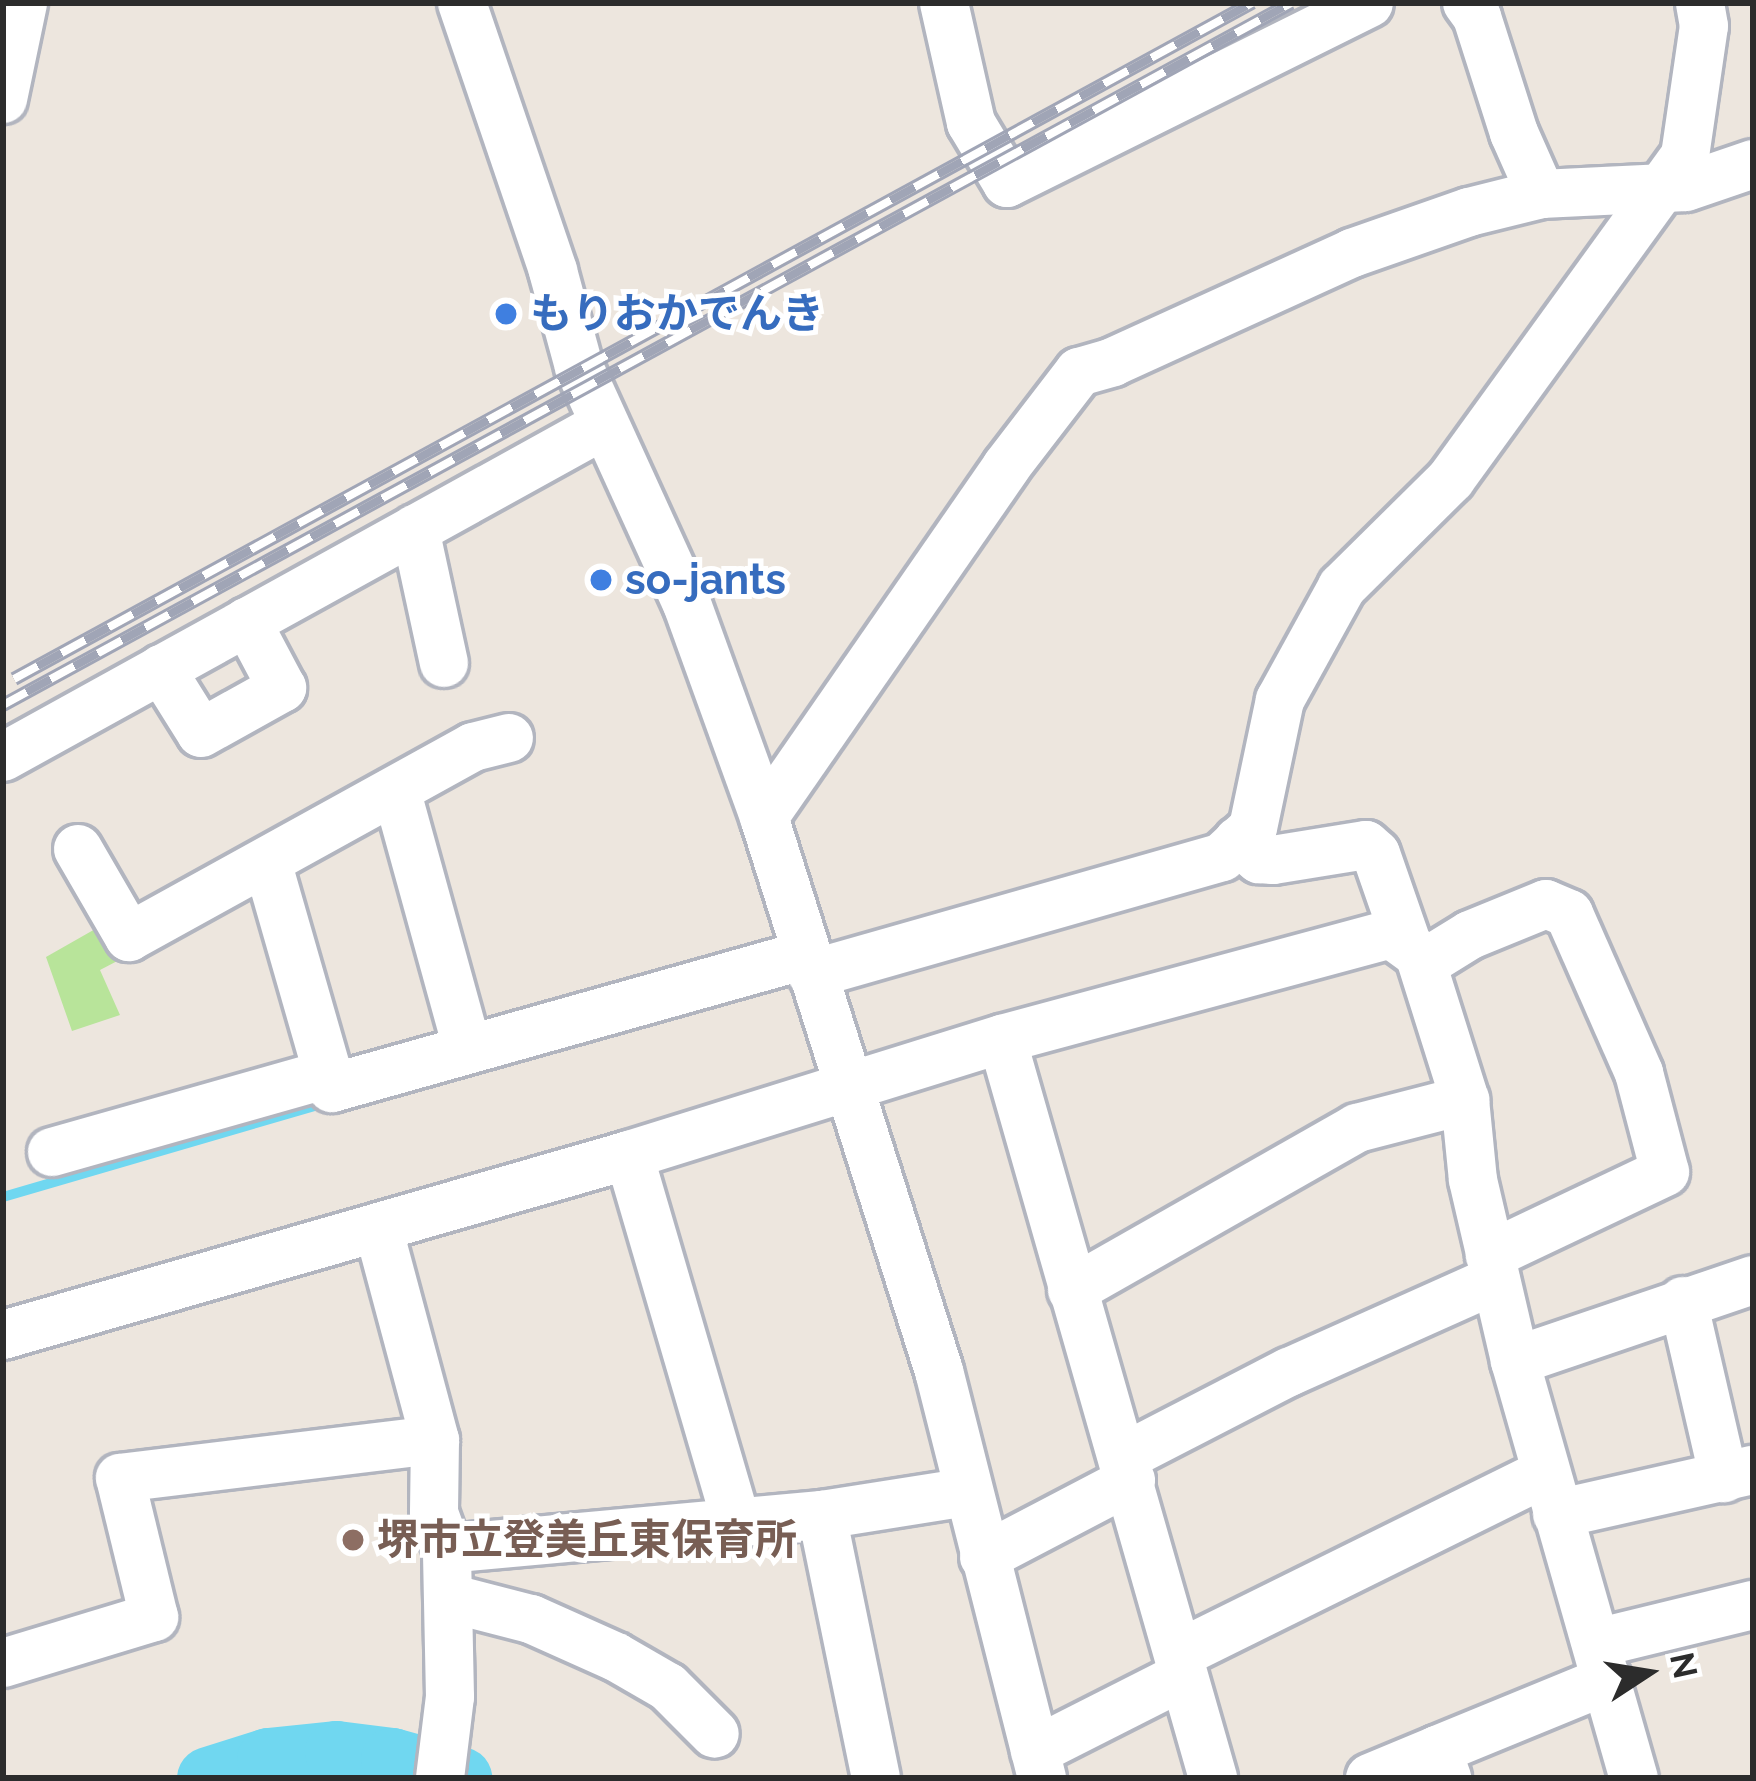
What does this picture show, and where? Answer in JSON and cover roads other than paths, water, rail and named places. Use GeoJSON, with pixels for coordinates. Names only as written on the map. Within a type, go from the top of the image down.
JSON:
{"type":"FeatureCollection","features":[{"type":"Feature","properties":{"kind":"street"},"geometry":{"type":"LineString","coordinates":[[3,99],[23,3]]}},
{"type":"Feature","properties":{"kind":"street"},"geometry":{"type":"LineString","coordinates":[[462,3],[553,271],[579,367],[687,604],[764,818],[939,1370],[1038,1765],[1181,1665],[1550,1494],[1738,1474],[1683,1301]]}},
{"type":"Feature","properties":{"kind":"street"},"geometry":{"type":"LineString","coordinates":[[944,3],[971,123],[1007,183],[1369,3]]}},
{"type":"Feature","properties":{"kind":"street"},"geometry":{"type":"LineString","coordinates":[[1467,3],[1477,17],[1514,133],[1541,194]]}},
{"type":"Feature","properties":{"kind":"street"},"geometry":{"type":"LineString","coordinates":[[268,865],[332,1088],[467,1048],[1222,857],[1252,828],[1280,700],[1342,587],[1451,479],[1685,156],[1704,26],[1700,3]]}},
{"type":"Feature","properties":{"kind":"street"},"geometry":{"type":"LineString","coordinates":[[764,818],[1006,467],[1079,372],[1113,362],[1352,253],[1541,194],[1686,187],[1753,164]]}},
{"type":"Feature","properties":{"kind":"street"},"geometry":{"type":"LineString","coordinates":[[3,757],[604,424]]}},
{"type":"Feature","properties":{"kind":"street"},"geometry":{"type":"LineString","coordinates":[[415,529],[444,663]]}},
{"type":"Feature","properties":{"kind":"street"},"geometry":{"type":"LineString","coordinates":[[161,669],[201,733],[282,688],[247,622]]}},
{"type":"Feature","properties":{"kind":"street"},"geometry":{"type":"LineString","coordinates":[[78,850],[129,938],[398,793],[473,747],[509,738]]}},
{"type":"Feature","properties":{"kind":"street"},"geometry":{"type":"LineString","coordinates":[[398,793],[467,1048]]}},
{"type":"Feature","properties":{"kind":"street"},"geometry":{"type":"LineString","coordinates":[[1238,841],[1259,859],[1366,845],[1376,854],[1465,1100],[1473,1180],[1515,1361],[1634,1778]]}},
{"type":"Feature","properties":{"kind":"street"},"geometry":{"type":"LineString","coordinates":[[984,1557],[1289,1372],[1665,1172],[1639,1073],[1569,914],[1546,904],[1415,953]]}},
{"type":"Feature","properties":{"kind":"street"},"geometry":{"type":"LineString","coordinates":[[3,1335],[628,1155],[1002,1040],[1372,938],[1391,934],[1415,953]]}},
{"type":"Feature","properties":{"kind":"street"},"geometry":{"type":"LineString","coordinates":[[1002,1040],[1213,1778]]}},
{"type":"Feature","properties":{"kind":"street"},"geometry":{"type":"LineString","coordinates":[[52,1152],[325,1075]]}},
{"type":"Feature","properties":{"kind":"street"},"geometry":{"type":"LineString","coordinates":[[1072,1290],[1357,1129],[1465,1100]]}},
{"type":"Feature","properties":{"kind":"street"},"geometry":{"type":"LineString","coordinates":[[628,1155],[736,1521]]}},
{"type":"Feature","properties":{"kind":"street"},"geometry":{"type":"LineString","coordinates":[[378,1227],[435,1440],[434,1513],[447,1549],[450,1697],[440,1778]]}},
{"type":"Feature","properties":{"kind":"street"},"geometry":{"type":"LineString","coordinates":[[1515,1361],[1753,1280]]}},
{"type":"Feature","properties":{"kind":"street"},"geometry":{"type":"LineString","coordinates":[[3,1663],[154,1617],[120,1478],[435,1440]]}},
{"type":"Feature","properties":{"kind":"street"},"geometry":{"type":"LineString","coordinates":[[447,1549],[822,1515],[968,1492]]}},
{"type":"Feature","properties":{"kind":"street"},"geometry":{"type":"LineString","coordinates":[[822,1515],[877,1778]]}},
{"type":"Feature","properties":{"kind":"street"},"geometry":{"type":"LineString","coordinates":[[448,1598],[531,1618],[616,1657],[668,1687],[716,1734]]}},
{"type":"Feature","properties":{"kind":"street"},"geometry":{"type":"LineString","coordinates":[[1370,1778],[1442,1764],[1603,1661],[1753,1605]]}},
{"type":"Feature","properties":{"kind":"waterway"},"geometry":{"type":"LineString","coordinates":[[3,1197],[328,1102]]}},
{"type":"Feature","properties":{"kind":"waterway"},"geometry":{"type":"LineString","coordinates":[[208,1778],[268,1759],[336,1752],[392,1759],[460,1778]]}},
{"type":"Feature","properties":{"kind":"railway"},"geometry":{"type":"LineString","coordinates":[[14,679],[1252,3]]}},
{"type":"Feature","properties":{"kind":"railway"},"geometry":{"type":"LineString","coordinates":[[3,705],[1291,3]]}},
{"type":"Feature","properties":{"kind":"place","name":"もりおかでんき"},"geometry":{"type":"Point","coordinates":[506,314]}},
{"type":"Feature","properties":{"kind":"place","name":"so-jants"},"geometry":{"type":"Point","coordinates":[601,580]}},
{"type":"Feature","properties":{"kind":"place","name":"堺市立登美丘東保育所"},"geometry":{"type":"Point","coordinates":[353,1540]}}]}
